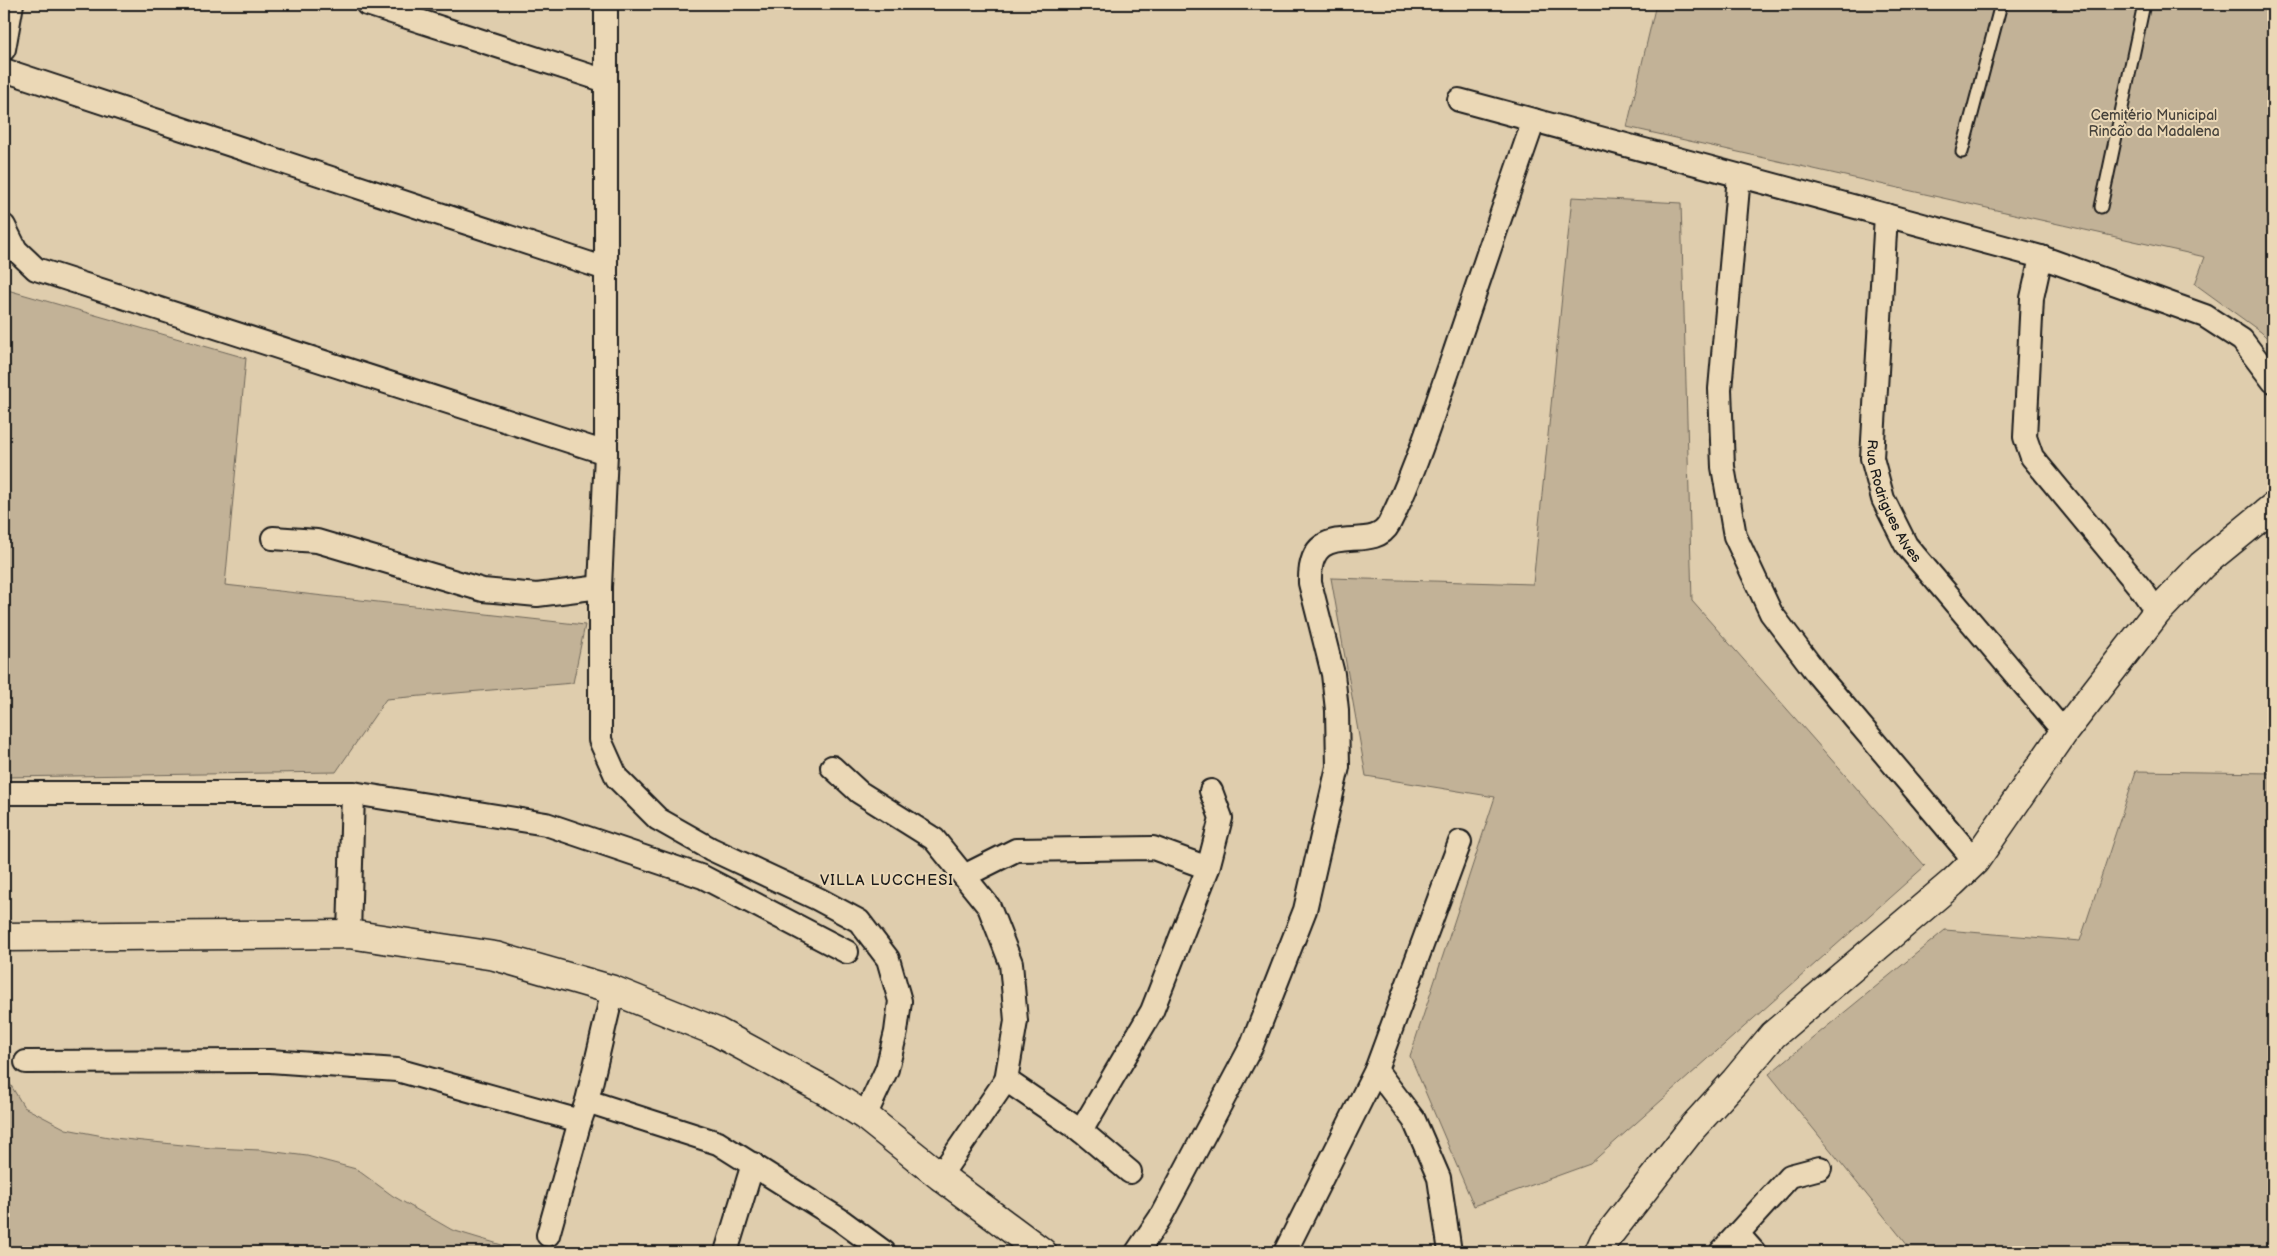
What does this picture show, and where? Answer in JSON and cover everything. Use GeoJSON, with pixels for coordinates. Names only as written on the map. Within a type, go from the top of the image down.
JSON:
{"type":"FeatureCollection","features":[{"type":"Feature","properties":{"kind":"street"},"geometry":{"type":"LineString","coordinates":[[4,49],[12,4]]}},
{"type":"Feature","properties":{"kind":"street"},"geometry":{"type":"LineString","coordinates":[[367,4],[606,81]]}},
{"type":"Feature","properties":{"kind":"street"},"geometry":{"type":"LineString","coordinates":[[606,4],[606,453],[600,587],[600,740],[616,778],[658,819],[711,849],[818,899],[859,922],[888,959],[900,1001],[896,1032],[887,1069],[865,1116]]}},
{"type":"Feature","properties":{"kind":"street"},"geometry":{"type":"LineString","coordinates":[[4,70],[606,269]]}},
{"type":"Feature","properties":{"kind":"street"},"geometry":{"type":"LineString","coordinates":[[1460,100],[2042,257],[2204,316],[2242,340],[2273,381]]}},
{"type":"Feature","properties":{"kind":"street"},"geometry":{"type":"LineString","coordinates":[[1137,1252],[1160,1218],[1252,1044],[1305,910],[1338,767],[1338,710],[1333,674],[1310,583],[1310,570],[1313,558],[1321,548],[1331,541],[1343,538],[1373,538],[1388,525],[1420,452],[1534,120]]}},
{"type":"Feature","properties":{"kind":"street"},"geometry":{"type":"LineString","coordinates":[[1739,176],[1720,389],[1723,468],[1735,536],[1771,613],[1818,675],[1974,860]]}},
{"type":"Feature","properties":{"kind":"street","name":"Rua Rodrigues Alves"},"geometry":{"type":"LineString","coordinates":[[1886,215],[1872,458],[1883,499],[1906,545],[2064,732]]}},
{"type":"Feature","properties":{"kind":"street"},"geometry":{"type":"LineString","coordinates":[[4,226],[16,250],[36,269],[606,453]]}},
{"type":"Feature","properties":{"kind":"street"},"geometry":{"type":"LineString","coordinates":[[2042,257],[2032,298],[2025,437],[2032,457],[2142,590],[2157,612]]}},
{"type":"Feature","properties":{"kind":"street"},"geometry":{"type":"LineString","coordinates":[[1599,1252],[1604,1241],[1693,1127],[1736,1081],[1773,1035],[1944,889],[1974,860],[2064,732],[2157,612],[2202,565],[2273,507]]}},
{"type":"Feature","properties":{"kind":"street"},"geometry":{"type":"LineString","coordinates":[[273,538],[317,541],[484,590],[537,595],[600,587]]}},
{"type":"Feature","properties":{"kind":"street"},"geometry":{"type":"LineString","coordinates":[[832,767],[859,792],[934,839],[989,907],[1011,962],[1016,1022],[1006,1080],[940,1176]]}},
{"type":"Feature","properties":{"kind":"street"},"geometry":{"type":"LineString","coordinates":[[1081,1131],[1152,1011],[1208,868],[1221,818],[1211,791]]}},
{"type":"Feature","properties":{"kind":"street"},"geometry":{"type":"LineString","coordinates":[[4,794],[353,793],[546,824],[703,877],[847,952]]}},
{"type":"Feature","properties":{"kind":"street"},"geometry":{"type":"LineString","coordinates":[[349,934],[353,793]]}},
{"type":"Feature","properties":{"kind":"street"},"geometry":{"type":"LineString","coordinates":[[1286,1250],[1376,1070],[1460,842]]}},
{"type":"Feature","properties":{"kind":"street"},"geometry":{"type":"LineString","coordinates":[[964,876],[1016,850],[1153,848],[1208,868]]}},
{"type":"Feature","properties":{"kind":"street"},"geometry":{"type":"LineString","coordinates":[[4,937],[349,934],[495,956],[613,990],[717,1032],[826,1091],[865,1116],[940,1176],[1042,1252]]}},
{"type":"Feature","properties":{"kind":"street"},"geometry":{"type":"LineString","coordinates":[[548,1234],[584,1111],[613,990]]}},
{"type":"Feature","properties":{"kind":"street"},"geometry":{"type":"LineString","coordinates":[[26,1062],[270,1061],[397,1070],[584,1111],[718,1143],[839,1219],[884,1252]]}},
{"type":"Feature","properties":{"kind":"street"},"geometry":{"type":"LineString","coordinates":[[1376,1070],[1414,1120],[1439,1178],[1450,1252]]}},
{"type":"Feature","properties":{"kind":"street"},"geometry":{"type":"LineString","coordinates":[[1006,1080],[1081,1131],[1130,1172]]}},
{"type":"Feature","properties":{"kind":"street"},"geometry":{"type":"LineString","coordinates":[[726,1252],[752,1164]]}},
{"type":"Feature","properties":{"kind":"street"},"geometry":{"type":"LineString","coordinates":[[1721,1252],[1790,1176],[1820,1168]]}},
{"type":"Feature","properties":{"kind":"street"},"geometry":{"type":"LineString","coordinates":[[1738,1234],[1754,1252]]}},
{"type":"Feature","properties":{"kind":"lane"},"geometry":{"type":"LineString","coordinates":[[1962,152],[2001,4]]}},
{"type":"Feature","properties":{"kind":"lane"},"geometry":{"type":"LineString","coordinates":[[2101,207],[2144,4]]}},
{"type":"Feature","properties":{"kind":"green space","name":"Cemitério Municipal Rincão da Madalena"},"geometry":{"type":"Polygon","coordinates":[[[1656,4],[2273,4],[2273,344],[2261,332],[2195,284],[2205,257],[1627,127],[1656,4]]]}},
{"type":"Feature","properties":{"kind":"green space"},"geometry":{"type":"Polygon","coordinates":[[[1572,197],[1681,203],[1692,601],[1925,866],[1590,1164],[1474,1206],[1410,1056],[1495,797],[1366,776],[1331,578],[1533,584],[1572,197]]]}},
{"type":"Feature","properties":{"kind":"green space"},"geometry":{"type":"Polygon","coordinates":[[[4,289],[246,358],[225,585],[585,625],[573,683],[386,699],[336,772],[4,777],[4,289]]]}},
{"type":"Feature","properties":{"kind":"green space"},"geometry":{"type":"Polygon","coordinates":[[[2136,771],[2273,773],[2273,1252],[1913,1252],[1769,1074],[1945,930],[2080,941],[2136,771]]]}},
{"type":"Feature","properties":{"kind":"green space"},"geometry":{"type":"Polygon","coordinates":[[[4,1074],[24,1107],[66,1129],[114,1138],[212,1148],[260,1150],[307,1156],[356,1169],[393,1196],[452,1230],[525,1252],[4,1252],[4,1074]]]}},
{"type":"Feature","properties":{"kind":"district","name":"VILLA LUCCHESI"},"geometry":{"type":"Point","coordinates":[887,880]}}]}
